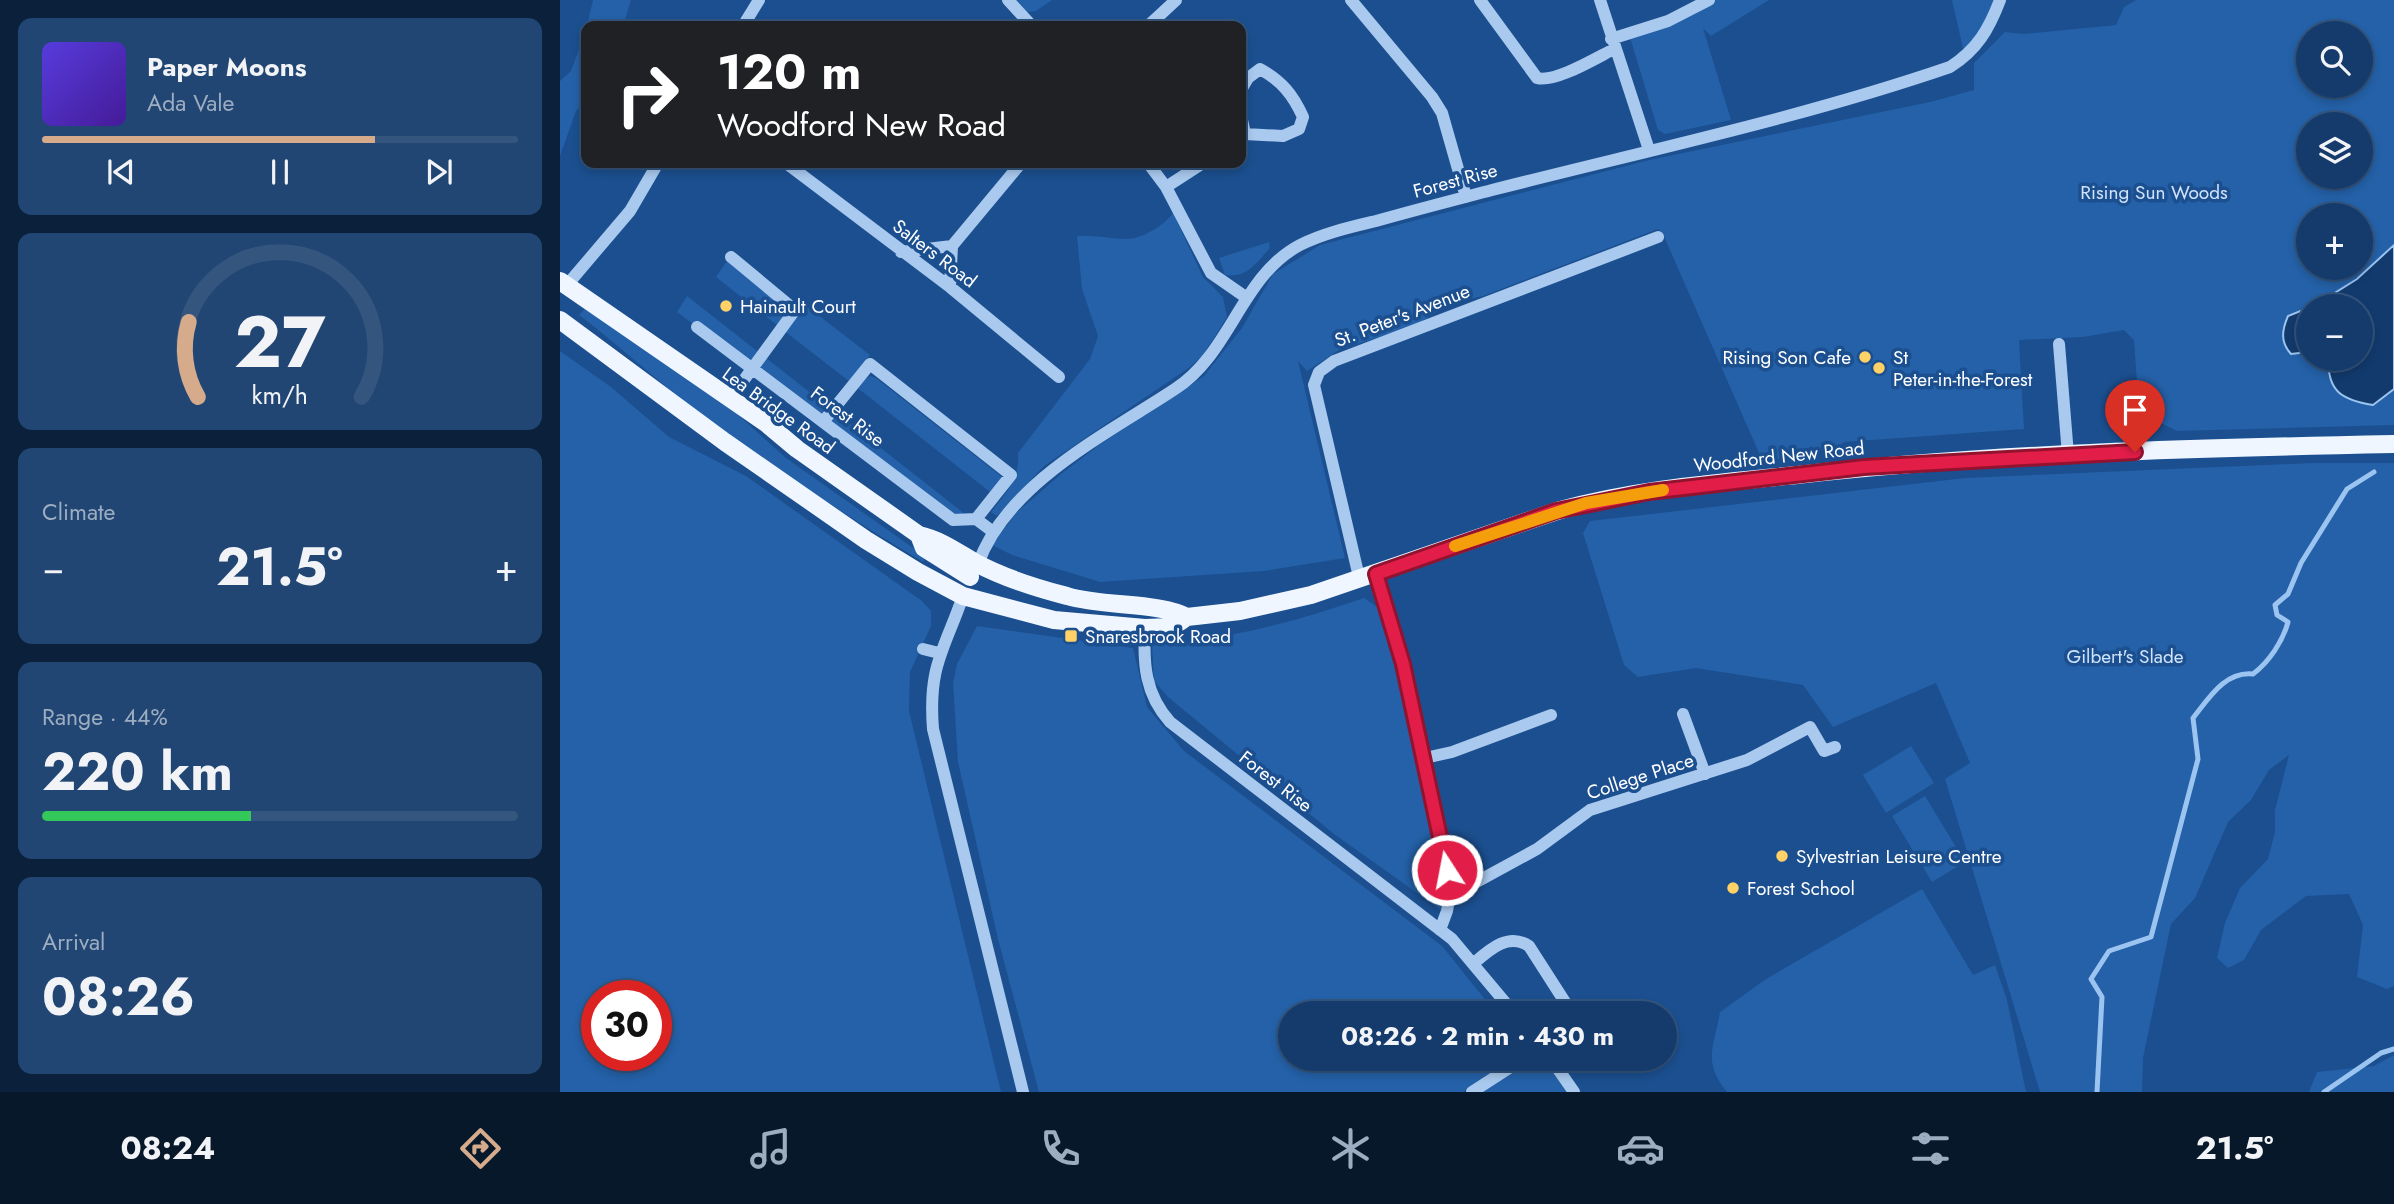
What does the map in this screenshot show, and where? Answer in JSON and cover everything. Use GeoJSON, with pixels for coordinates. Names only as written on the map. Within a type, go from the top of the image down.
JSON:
{"type":"FeatureCollection","features":[{"type":"Feature","properties":{"kind":"main road","name":"Lea Bridge Road"},"geometry":{"type":"LineString","coordinates":[[562,287],[730,399],[919,535],[924,548],[974,570]]}},
{"type":"Feature","properties":{"kind":"main road"},"geometry":{"type":"LineString","coordinates":[[560,320],[725,442],[866,540],[963,596],[974,570]]}},
{"type":"Feature","properties":{"kind":"main road","name":"Woodford New Road"},"geometry":{"type":"LineString","coordinates":[[963,596],[1054,620],[1144,628],[1172,626],[1187,617],[1286,601],[1586,503],[1684,487],[1864,467],[2067,455],[2394,444]]}},
{"type":"Feature","properties":{"kind":"main road","name":"Woodford New Road"},"geometry":{"type":"LineString","coordinates":[[974,570],[1088,602],[1173,610],[1187,617]]}},
{"type":"Feature","properties":{"kind":"street"},"geometry":{"type":"LineString","coordinates":[[746,21],[759,0]]}},
{"type":"Feature","properties":{"kind":"street"},"geometry":{"type":"LineString","coordinates":[[1008,0],[1027,21]]}},
{"type":"Feature","properties":{"kind":"street"},"geometry":{"type":"LineString","coordinates":[[1153,21],[1175,0]]}},
{"type":"Feature","properties":{"kind":"street"},"geometry":{"type":"LineString","coordinates":[[1351,0],[1432,97],[1442,113],[1466,197]]}},
{"type":"Feature","properties":{"kind":"street"},"geometry":{"type":"LineString","coordinates":[[1480,0],[1537,78],[1545,80],[1556,77],[1613,44],[1709,0]]}},
{"type":"Feature","properties":{"kind":"street"},"geometry":{"type":"LineString","coordinates":[[1600,0],[1649,150]]}},
{"type":"Feature","properties":{"kind":"street","name":"Forest Rise"},"geometry":{"type":"LineString","coordinates":[[974,570],[992,531],[1053,470],[1199,373],[1223,341],[1247,298],[1280,259],[1300,245],[1331,233],[1466,197],[1804,111],[1950,67],[1965,57],[1987,32],[2000,0]]}},
{"type":"Feature","properties":{"kind":"street"},"geometry":{"type":"LineString","coordinates":[[1246,81],[1260,69],[1275,77],[1293,95],[1303,117],[1299,129],[1283,136],[1246,136]]}},
{"type":"Feature","properties":{"kind":"street"},"geometry":{"type":"LineString","coordinates":[[562,287],[630,211],[655,168]]}},
{"type":"Feature","properties":{"kind":"street","name":"Salters Road"},"geometry":{"type":"LineString","coordinates":[[792,168],[950,287],[1059,377]]}},
{"type":"Feature","properties":{"kind":"street"},"geometry":{"type":"LineString","coordinates":[[950,287],[952,246],[1017,168]]}},
{"type":"Feature","properties":{"kind":"street"},"geometry":{"type":"LineString","coordinates":[[1152,168],[1166,187],[1211,273],[1247,298]]}},
{"type":"Feature","properties":{"kind":"street"},"geometry":{"type":"LineString","coordinates":[[1166,187],[1195,168]]}},
{"type":"Feature","properties":{"kind":"street","name":"St. Peter's Avenue"},"geometry":{"type":"LineString","coordinates":[[1451,888],[1403,664],[1368,575],[1314,385],[1319,372],[1334,361],[1658,237]]}},
{"type":"Feature","properties":{"kind":"street"},"geometry":{"type":"LineString","coordinates":[[901,252],[952,246]]}},
{"type":"Feature","properties":{"kind":"street"},"geometry":{"type":"LineString","coordinates":[[730,399],[795,310],[731,257]]}},
{"type":"Feature","properties":{"kind":"street","name":"Forest Rise"},"geometry":{"type":"LineString","coordinates":[[697,327],[953,520],[976,519],[992,531]]}},
{"type":"Feature","properties":{"kind":"street"},"geometry":{"type":"LineString","coordinates":[[2059,344],[2067,455]]}},
{"type":"Feature","properties":{"kind":"street"},"geometry":{"type":"LineString","coordinates":[[823,422],[870,365],[1011,475],[976,519]]}},
{"type":"Feature","properties":{"kind":"street"},"geometry":{"type":"LineString","coordinates":[[963,596],[939,653],[930,695],[933,729],[1023,1092]]}},
{"type":"Feature","properties":{"kind":"street","name":"Forest Rise"},"geometry":{"type":"LineString","coordinates":[[1144,628],[1144,667],[1149,689],[1158,708],[1170,722],[1452,939],[1504,1001]]}},
{"type":"Feature","properties":{"kind":"street"},"geometry":{"type":"LineString","coordinates":[[923,649],[939,653]]}},
{"type":"Feature","properties":{"kind":"street"},"geometry":{"type":"LineString","coordinates":[[1683,714],[1705,774]]}},
{"type":"Feature","properties":{"kind":"street"},"geometry":{"type":"LineString","coordinates":[[1425,758],[1452,752],[1551,715]]}},
{"type":"Feature","properties":{"kind":"street","name":"College Place"},"geometry":{"type":"LineString","coordinates":[[1451,888],[1471,885],[1537,849],[1590,810],[1747,760],[1810,727],[1824,751],[1835,747]]}},
{"type":"Feature","properties":{"kind":"street"},"geometry":{"type":"LineString","coordinates":[[1440,930],[1451,888]]}},
{"type":"Feature","properties":{"kind":"street"},"geometry":{"type":"LineString","coordinates":[[1473,964],[1499,944],[1511,940],[1521,941],[1529,946],[1564,1001]]}},
{"type":"Feature","properties":{"kind":"street"},"geometry":{"type":"LineString","coordinates":[[1472,1092],[1504,1071]]}},
{"type":"Feature","properties":{"kind":"street"},"geometry":{"type":"LineString","coordinates":[[1559,1071],[1574,1092]]}},
{"type":"Feature","properties":{"kind":"green space"},"geometry":{"type":"Polygon","coordinates":[[[593,0],[631,0],[625,21],[588,21],[593,0]]]}},
{"type":"Feature","properties":{"kind":"green space"},"geometry":{"type":"Polygon","coordinates":[[[1017,0],[1052,0],[1036,11],[1027,12],[1017,0]]]}},
{"type":"Feature","properties":{"kind":"green space"},"geometry":{"type":"Polygon","coordinates":[[[1712,0],[1769,0],[1711,36],[1703,28],[1731,120],[1665,134],[1658,130],[1629,34],[1695,14],[1712,0]]]}},
{"type":"Feature","properties":{"kind":"green space"},"geometry":{"type":"Polygon","coordinates":[[[1952,0],[2000,0],[1965,57],[1952,0]]]}},
{"type":"Feature","properties":{"kind":"green space","name":"Rising Sun Woods"},"geometry":{"type":"Polygon","coordinates":[[[2136,0],[2394,0],[2394,245],[2373,264],[2373,203],[2296,203],[2296,280],[2353,280],[2333,294],[2296,294],[2295,312],[2296,371],[2328,371],[2328,376],[2387,396],[2394,389],[2394,425],[2177,431],[2139,412],[2134,340],[2124,330],[2083,337],[2019,340],[2024,429],[1844,442],[1837,448],[1763,462],[1662,232],[1658,229],[1483,296],[1447,304],[1417,325],[1339,350],[1307,371],[1298,361],[1345,558],[1264,571],[1100,582],[1012,555],[992,545],[1016,513],[1061,474],[1099,445],[1204,376],[1242,328],[1273,274],[1320,245],[1649,160],[1930,102],[1974,90],[1974,63],[2005,32],[2024,34],[2116,25],[2124,7],[2136,0]]]}},
{"type":"Feature","properties":{"kind":"green space"},"geometry":{"type":"Polygon","coordinates":[[[581,44],[581,106],[576,111],[560,156],[560,81],[571,71],[581,44]]]}},
{"type":"Feature","properties":{"kind":"green space"},"geometry":{"type":"Polygon","coordinates":[[[1173,213],[1203,277],[1223,297],[1227,317],[1204,354],[1190,367],[1044,466],[997,516],[991,512],[1014,478],[1018,453],[1090,359],[1098,336],[1082,289],[1077,236],[1120,239],[1139,237],[1165,222],[1173,213]]]}},
{"type":"Feature","properties":{"kind":"green space"},"geometry":{"type":"Polygon","coordinates":[[[1269,242],[1270,248],[1246,272],[1225,275],[1219,258],[1269,242]]]}},
{"type":"Feature","properties":{"kind":"green space"},"geometry":{"type":"Polygon","coordinates":[[[727,261],[787,310],[778,326],[716,277],[727,261]]]}},
{"type":"Feature","properties":{"kind":"green space"},"geometry":{"type":"Polygon","coordinates":[[[687,296],[970,518],[953,520],[677,312],[687,296]]]}},
{"type":"Feature","properties":{"kind":"green space"},"geometry":{"type":"Polygon","coordinates":[[[804,304],[870,355],[850,382],[783,330],[804,304]]]}},
{"type":"Feature","properties":{"kind":"green space"},"geometry":{"type":"Polygon","coordinates":[[[585,309],[727,405],[786,458],[926,557],[923,562],[801,485],[712,422],[579,315],[585,309]]]}},
{"type":"Feature","properties":{"kind":"green space"},"geometry":{"type":"Polygon","coordinates":[[[560,351],[611,387],[669,437],[746,476],[922,601],[931,611],[931,626],[910,672],[909,711],[1001,1092],[560,1092],[560,351]]]}},
{"type":"Feature","properties":{"kind":"green space"},"geometry":{"type":"Polygon","coordinates":[[[870,376],[1002,477],[990,492],[855,386],[870,376]]]}},
{"type":"Feature","properties":{"kind":"green space","name":"Gilbert's Slade"},"geometry":{"type":"Polygon","coordinates":[[[2313,463],[2394,463],[2394,986],[2387,989],[2357,977],[2363,925],[2349,894],[2306,896],[2261,930],[2244,960],[2228,968],[2217,958],[2225,923],[2240,888],[2268,859],[2275,832],[2275,810],[2289,755],[2269,770],[2251,800],[2228,822],[2195,898],[2171,924],[2143,1058],[2142,1092],[2040,1092],[1945,779],[1970,763],[1936,683],[1833,727],[1803,685],[1696,668],[1638,677],[1624,665],[1583,533],[1590,521],[1965,478],[2313,463]]]}},
{"type":"Feature","properties":{"kind":"green space"},"geometry":{"type":"Polygon","coordinates":[[[1364,598],[1377,607],[1405,702],[1442,885],[1441,910],[1334,834],[1168,697],[1154,681],[1152,645],[1207,639],[1260,629],[1364,598]]]}},
{"type":"Feature","properties":{"kind":"green space"},"geometry":{"type":"Polygon","coordinates":[[[977,626],[1133,648],[1147,707],[1184,751],[1442,946],[1486,1001],[1278,1001],[1278,1071],[1500,1071],[1463,1092],[1039,1092],[998,939],[958,762],[953,683],[957,664],[977,626]]]}},
{"type":"Feature","properties":{"kind":"green space"},"geometry":{"type":"Polygon","coordinates":[[[1911,746],[1934,783],[1886,813],[1863,775],[1911,746]]]}},
{"type":"Feature","properties":{"kind":"green space"},"geometry":{"type":"Polygon","coordinates":[[[1925,796],[1965,862],[1932,882],[1892,816],[1925,796]]]}},
{"type":"Feature","properties":{"kind":"green space"},"geometry":{"type":"Polygon","coordinates":[[[1922,889],[1973,975],[1995,965],[2007,1000],[2026,1092],[1727,1092],[1712,1063],[1720,1012],[1766,979],[1922,889]]]}},
{"type":"Feature","properties":{"kind":"green space"},"geometry":{"type":"Polygon","coordinates":[[[2394,1055],[2394,1092],[2309,1092],[2317,1072],[2374,1066],[2394,1055]]]}},
{"type":"Feature","properties":{"kind":"green space"},"geometry":{"type":"Polygon","coordinates":[[[1504,1071],[1559,1071],[1574,1092],[1472,1092],[1504,1071]]]}},
{"type":"Feature","properties":{"kind":"shaded area"},"geometry":{"type":"Polygon","coordinates":[[[2394,245],[2394,389],[2373,405],[2339,393],[2334,387],[2329,371],[2373,371],[2373,294],[2333,294],[2355,280],[2373,280],[2373,264],[2394,245]]]}},
{"type":"Feature","properties":{"kind":"shaded area"},"geometry":{"type":"Polygon","coordinates":[[[2296,313],[2296,353],[2291,354],[2284,340],[2283,331],[2288,316],[2296,313]]]}},
{"type":"Feature","properties":{"kind":"waterway"},"geometry":{"type":"LineString","coordinates":[[2097,1092],[2102,997],[2091,979],[2109,951],[2151,937],[2198,759],[2193,718],[2218,687],[2234,677],[2253,674],[2270,657],[2288,622],[2277,615],[2275,605],[2288,594],[2301,563],[2347,489],[2374,472]]}},
{"type":"Feature","properties":{"kind":"waterway"},"geometry":{"type":"LineString","coordinates":[[2324,1092],[2381,1053],[2394,1049]]}},
{"type":"Feature","properties":{"kind":"slow traffic"},"geometry":{"type":"LineString","coordinates":[[1455,546],[1556,511],[1663,490]]}},
{"type":"Feature","properties":{"kind":"place","name":"Hainault Court"},"geometry":{"type":"Point","coordinates":[726,306]}},
{"type":"Feature","properties":{"kind":"place","name":"Rising Son Cafe"},"geometry":{"type":"Point","coordinates":[1865,357]}},
{"type":"Feature","properties":{"kind":"place","name":"St Peter-in-the-Forest"},"geometry":{"type":"Point","coordinates":[1879,368]}},
{"type":"Feature","properties":{"kind":"place","name":"Snaresbrook Road"},"geometry":{"type":"Point","coordinates":[1071,636]}},
{"type":"Feature","properties":{"kind":"place","name":"Sylvestrian Leisure Centre"},"geometry":{"type":"Point","coordinates":[1782,856]}},
{"type":"Feature","properties":{"kind":"place","name":"Forest School"},"geometry":{"type":"Point","coordinates":[1733,888]}},
{"type":"Feature","properties":{"kind":"route"},"geometry":{"type":"LineString","coordinates":[[1447,870],[1403,664],[1376,574],[1556,511],[1649,492],[1864,467],[2135,452]]}}]}
